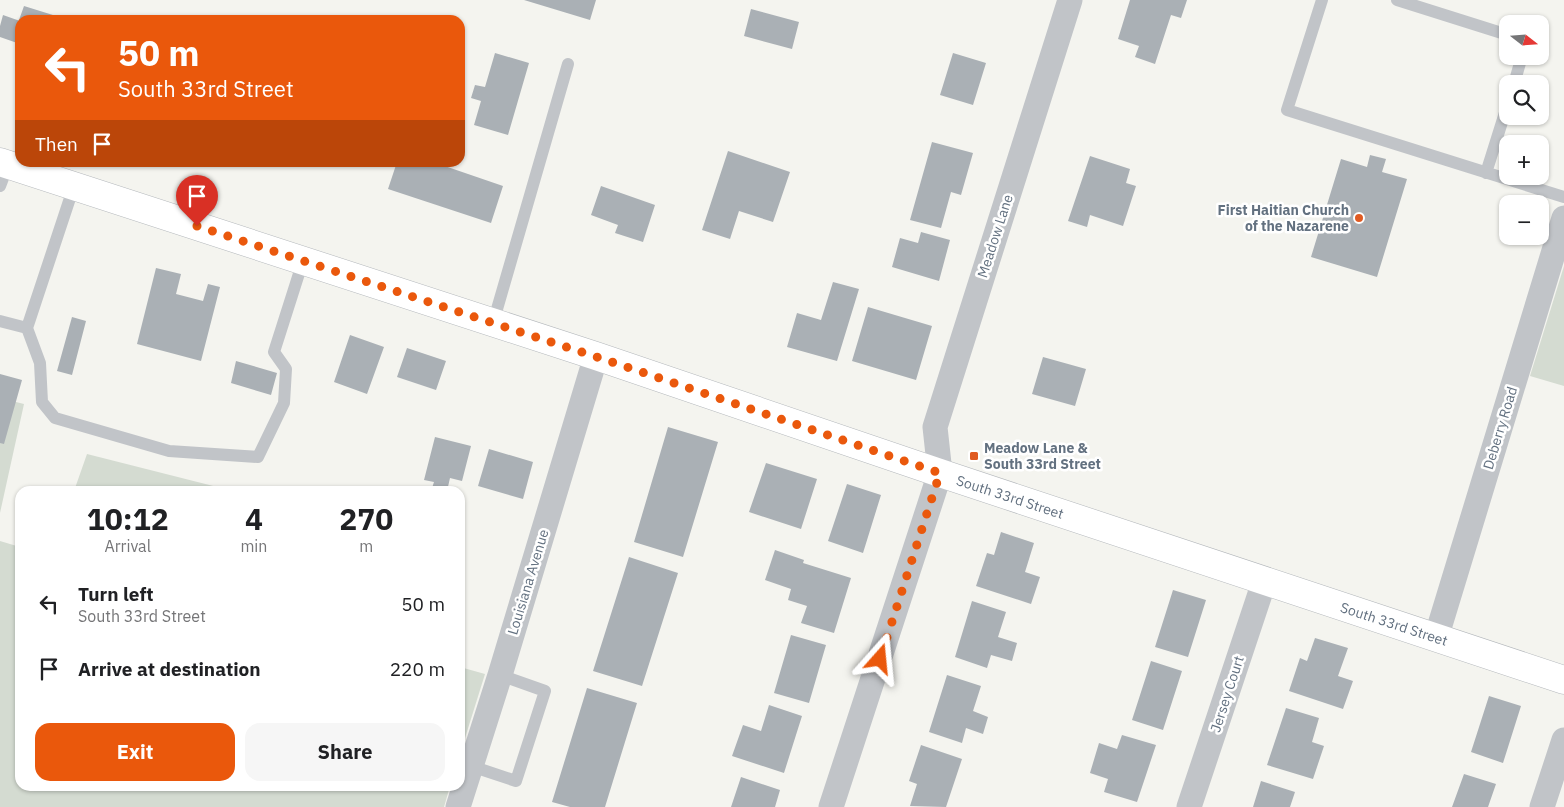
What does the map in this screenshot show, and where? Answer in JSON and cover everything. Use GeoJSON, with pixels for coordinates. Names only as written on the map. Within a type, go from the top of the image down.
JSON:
{"type":"FeatureCollection","features":[{"type":"Feature","properties":{"kind":"street","name":"Meadow Lane"},"geometry":{"type":"LineString","coordinates":[[940,473],[935,427],[1070,0]]}},
{"type":"Feature","properties":{"kind":"street","name":"South 33rd Street"},"geometry":{"type":"LineString","coordinates":[[3,171],[74,186],[492,322],[1264,582],[1564,680]]}},
{"type":"Feature","properties":{"kind":"street","name":"Deberry Road"},"geometry":{"type":"LineString","coordinates":[[1436,638],[1564,218]]}},
{"type":"Feature","properties":{"kind":"street","name":"Louisiana Avenue"},"geometry":{"type":"LineString","coordinates":[[465,785],[596,356]]}},
{"type":"Feature","properties":{"kind":"street"},"geometry":{"type":"LineString","coordinates":[[831,807],[940,473]]}},
{"type":"Feature","properties":{"kind":"street","name":"Jersey Court"},"geometry":{"type":"LineString","coordinates":[[1189,807],[1264,582]]}},
{"type":"Feature","properties":{"kind":"street"},"geometry":{"type":"LineString","coordinates":[[1542,807],[1564,740]]}},
{"type":"Feature","properties":{"kind":"street","name":"Louisiana Avenue"},"geometry":{"type":"LineString","coordinates":[[458,807],[463,791]]}},
{"type":"Feature","properties":{"kind":"lane"},"geometry":{"type":"LineString","coordinates":[[1322,0],[1287,110],[1564,197]]}},
{"type":"Feature","properties":{"kind":"lane"},"geometry":{"type":"LineString","coordinates":[[1397,0],[1499,32]]}},
{"type":"Feature","properties":{"kind":"lane"},"geometry":{"type":"LineString","coordinates":[[492,322],[568,64]]}},
{"type":"Feature","properties":{"kind":"lane"},"geometry":{"type":"LineString","coordinates":[[1486,173],[1501,125]]}},
{"type":"Feature","properties":{"kind":"lane"},"geometry":{"type":"LineString","coordinates":[[74,186],[27,328],[40,363],[42,402],[55,418],[169,450],[258,456],[284,403],[286,369],[274,352],[303,261]]}},
{"type":"Feature","properties":{"kind":"lane"},"geometry":{"type":"LineString","coordinates":[[0,321],[27,328]]}},
{"type":"Feature","properties":{"kind":"lane"},"geometry":{"type":"LineString","coordinates":[[471,766],[516,780],[546,691],[500,675]]}},
{"type":"Feature","properties":{"kind":"shaded area"},"geometry":{"type":"Polygon","coordinates":[[[1564,266],[1564,386],[1530,376],[1564,266]]]}},
{"type":"Feature","properties":{"kind":"shaded area"},"geometry":{"type":"Polygon","coordinates":[[[0,398],[24,404],[0,513],[0,398]]]}},
{"type":"Feature","properties":{"kind":"shaded area"},"geometry":{"type":"Polygon","coordinates":[[[87,454],[213,486],[76,486],[87,454]]]}},
{"type":"Feature","properties":{"kind":"shaded area"},"geometry":{"type":"Polygon","coordinates":[[[0,541],[15,546],[15,791],[449,791],[444,807],[0,807],[0,541]]]}},
{"type":"Feature","properties":{"kind":"shaded area"},"geometry":{"type":"Polygon","coordinates":[[[465,668],[485,674],[465,738],[465,668]]]}},
{"type":"Feature","properties":{"kind":"building"},"geometry":{"type":"Polygon","coordinates":[[[524,0],[596,0],[590,20],[524,0]]]}},
{"type":"Feature","properties":{"kind":"building"},"geometry":{"type":"Polygon","coordinates":[[[1130,0],[1187,0],[1181,18],[1171,15],[1155,64],[1135,57],[1139,46],[1118,39],[1130,0]]]}},
{"type":"Feature","properties":{"kind":"building"},"geometry":{"type":"Polygon","coordinates":[[[24,6],[53,15],[21,15],[24,6]]]}},
{"type":"Feature","properties":{"kind":"building"},"geometry":{"type":"Polygon","coordinates":[[[751,9],[799,22],[792,49],[744,36],[751,9]]]}},
{"type":"Feature","properties":{"kind":"building"},"geometry":{"type":"Polygon","coordinates":[[[3,15],[15,19],[15,42],[0,37],[3,15]]]}},
{"type":"Feature","properties":{"kind":"building"},"geometry":{"type":"Polygon","coordinates":[[[495,53],[529,63],[508,135],[474,125],[481,101],[471,98],[475,85],[485,87],[495,53]]]}},
{"type":"Feature","properties":{"kind":"building"},"geometry":{"type":"Polygon","coordinates":[[[953,53],[986,63],[973,105],[940,95],[953,53]]]}},
{"type":"Feature","properties":{"kind":"building"},"geometry":{"type":"Polygon","coordinates":[[[932,142],[973,153],[961,195],[951,192],[941,228],[910,220],[932,142]]]}},
{"type":"Feature","properties":{"kind":"building"},"geometry":{"type":"Polygon","coordinates":[[[728,151],[790,172],[773,222],[739,211],[730,239],[702,230],[728,151]]]}},
{"type":"Feature","properties":{"kind":"building","name":"First Haitian Church of the Nazarene"},"geometry":{"type":"Polygon","coordinates":[[[1370,155],[1386,159],[1382,172],[1407,179],[1377,277],[1311,257],[1341,159],[1367,167],[1370,155]]]}},
{"type":"Feature","properties":{"kind":"building"},"geometry":{"type":"Polygon","coordinates":[[[1090,156],[1130,169],[1126,183],[1136,186],[1123,226],[1090,215],[1087,227],[1068,221],[1090,156]]]}},
{"type":"Feature","properties":{"kind":"building"},"geometry":{"type":"Polygon","coordinates":[[[395,167],[448,167],[503,186],[491,223],[388,189],[395,167]]]}},
{"type":"Feature","properties":{"kind":"building"},"geometry":{"type":"Polygon","coordinates":[[[601,186],[655,205],[643,242],[615,233],[618,225],[591,215],[601,186]]]}},
{"type":"Feature","properties":{"kind":"building"},"geometry":{"type":"Polygon","coordinates":[[[921,232],[950,240],[939,281],[892,267],[900,238],[918,243],[921,232]]]}},
{"type":"Feature","properties":{"kind":"building"},"geometry":{"type":"Polygon","coordinates":[[[156,268],[181,274],[176,294],[203,301],[208,284],[220,287],[201,361],[137,344],[156,268]]]}},
{"type":"Feature","properties":{"kind":"building"},"geometry":{"type":"Polygon","coordinates":[[[833,282],[859,289],[837,361],[787,347],[797,313],[821,320],[833,282]]]}},
{"type":"Feature","properties":{"kind":"building"},"geometry":{"type":"Polygon","coordinates":[[[868,307],[932,326],[916,380],[852,361],[868,307]]]}},
{"type":"Feature","properties":{"kind":"building"},"geometry":{"type":"Polygon","coordinates":[[[72,317],[86,321],[72,375],[57,371],[72,317]]]}},
{"type":"Feature","properties":{"kind":"building"},"geometry":{"type":"Polygon","coordinates":[[[350,335],[384,347],[367,394],[334,382],[350,335]]]}},
{"type":"Feature","properties":{"kind":"building"},"geometry":{"type":"Polygon","coordinates":[[[407,348],[446,361],[436,390],[397,377],[407,348]]]}},
{"type":"Feature","properties":{"kind":"building"},"geometry":{"type":"Polygon","coordinates":[[[1043,357],[1086,369],[1075,406],[1032,394],[1043,357]]]}},
{"type":"Feature","properties":{"kind":"building"},"geometry":{"type":"Polygon","coordinates":[[[236,361],[277,373],[271,395],[231,383],[236,361]]]}},
{"type":"Feature","properties":{"kind":"building"},"geometry":{"type":"Polygon","coordinates":[[[0,374],[22,380],[4,444],[0,443],[0,374]]]}},
{"type":"Feature","properties":{"kind":"building"},"geometry":{"type":"Polygon","coordinates":[[[668,427],[718,442],[683,557],[634,542],[668,427]]]}},
{"type":"Feature","properties":{"kind":"building"},"geometry":{"type":"Polygon","coordinates":[[[435,437],[471,446],[462,481],[450,478],[448,486],[433,486],[434,482],[424,480],[435,437]]]}},
{"type":"Feature","properties":{"kind":"building"},"geometry":{"type":"Polygon","coordinates":[[[489,449],[533,462],[523,499],[478,486],[489,449]]]}},
{"type":"Feature","properties":{"kind":"building"},"geometry":{"type":"Polygon","coordinates":[[[766,463],[817,479],[801,529],[749,512],[766,463]]]}},
{"type":"Feature","properties":{"kind":"building"},"geometry":{"type":"Polygon","coordinates":[[[847,484],[881,495],[863,553],[828,541],[847,484]]]}},
{"type":"Feature","properties":{"kind":"building"},"geometry":{"type":"Polygon","coordinates":[[[1001,532],[1034,543],[1025,572],[1040,577],[1031,604],[976,586],[987,553],[994,555],[1001,532]]]}},
{"type":"Feature","properties":{"kind":"building"},"geometry":{"type":"Polygon","coordinates":[[[775,550],[804,560],[803,563],[851,578],[834,633],[801,623],[807,606],[788,600],[791,589],[765,580],[775,550]]]}},
{"type":"Feature","properties":{"kind":"building"},"geometry":{"type":"Polygon","coordinates":[[[629,557],[678,573],[642,686],[593,671],[629,557]]]}},
{"type":"Feature","properties":{"kind":"building"},"geometry":{"type":"Polygon","coordinates":[[[1173,590],[1206,600],[1188,657],[1155,647],[1173,590]]]}},
{"type":"Feature","properties":{"kind":"building"},"geometry":{"type":"Polygon","coordinates":[[[972,601],[1006,612],[998,637],[1017,643],[1012,661],[991,655],[987,668],[955,657],[972,601]]]}},
{"type":"Feature","properties":{"kind":"building"},"geometry":{"type":"Polygon","coordinates":[[[791,635],[826,645],[809,703],[774,693],[791,635]]]}},
{"type":"Feature","properties":{"kind":"building"},"geometry":{"type":"Polygon","coordinates":[[[1315,638],[1348,648],[1338,676],[1353,681],[1343,709],[1289,691],[1300,658],[1307,661],[1315,638]]]}},
{"type":"Feature","properties":{"kind":"building"},"geometry":{"type":"Polygon","coordinates":[[[1151,661],[1182,671],[1163,730],[1132,720],[1151,661]]]}},
{"type":"Feature","properties":{"kind":"building"},"geometry":{"type":"Polygon","coordinates":[[[947,675],[981,686],[973,711],[988,717],[983,734],[966,728],[962,743],[929,732],[947,675]]]}},
{"type":"Feature","properties":{"kind":"building"},"geometry":{"type":"Polygon","coordinates":[[[587,688],[637,703],[605,807],[570,807],[552,802],[587,688]]]}},
{"type":"Feature","properties":{"kind":"building"},"geometry":{"type":"Polygon","coordinates":[[[1489,696],[1521,706],[1503,763],[1471,752],[1489,696]]]}},
{"type":"Feature","properties":{"kind":"building"},"geometry":{"type":"Polygon","coordinates":[[[769,705],[802,716],[784,773],[732,756],[743,725],[761,731],[769,705]]]}},
{"type":"Feature","properties":{"kind":"building"},"geometry":{"type":"Polygon","coordinates":[[[1286,708],[1319,718],[1312,742],[1324,746],[1313,779],[1267,765],[1286,708]]]}},
{"type":"Feature","properties":{"kind":"building"},"geometry":{"type":"Polygon","coordinates":[[[1122,735],[1156,745],[1137,802],[1104,792],[1108,779],[1090,773],[1099,743],[1117,749],[1122,735]]]}},
{"type":"Feature","properties":{"kind":"building"},"geometry":{"type":"Polygon","coordinates":[[[921,745],[962,759],[946,807],[910,806],[917,784],[909,781],[921,745]]]}},
{"type":"Feature","properties":{"kind":"building"},"geometry":{"type":"Polygon","coordinates":[[[1464,774],[1496,784],[1488,807],[1452,807],[1464,774]]]}},
{"type":"Feature","properties":{"kind":"building"},"geometry":{"type":"Polygon","coordinates":[[[741,777],[780,790],[775,807],[731,807],[741,777]]]}},
{"type":"Feature","properties":{"kind":"building"},"geometry":{"type":"Polygon","coordinates":[[[1261,781],[1295,792],[1290,807],[1253,807],[1261,781]]]}},
{"type":"Feature","properties":{"kind":"place","name":"First Haitian Church of the Nazarene"},"geometry":{"type":"Point","coordinates":[1359,218]}},
{"type":"Feature","properties":{"kind":"place","name":"Meadow Lane & South 33rd Street"},"geometry":{"type":"Point","coordinates":[974,456]}},
{"type":"Feature","properties":{"kind":"route"},"geometry":{"type":"LineString","coordinates":[[197,226],[612,362],[940,473],[880,659]]}}]}
